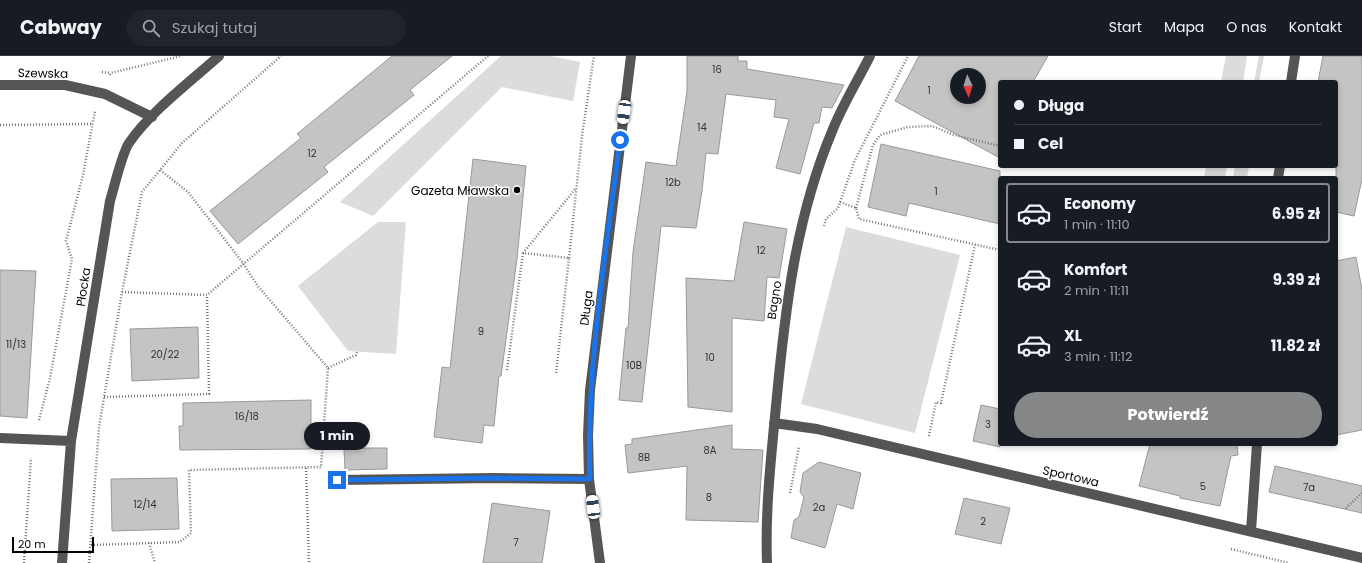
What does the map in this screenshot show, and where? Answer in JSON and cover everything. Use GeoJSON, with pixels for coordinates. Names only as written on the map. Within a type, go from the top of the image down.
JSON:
{"type":"FeatureCollection","features":[{"type":"Feature","properties":{"kind":"street","name":"Płocka"},"geometry":{"type":"LineString","coordinates":[[62,563],[71,441],[110,201],[128,144],[152,117],[219,56]]}},
{"type":"Feature","properties":{"kind":"street","name":"Długa"},"geometry":{"type":"LineString","coordinates":[[600,563],[590,479],[588,435],[590,390],[631,56]]}},
{"type":"Feature","properties":{"kind":"street","name":"Bagno"},"geometry":{"type":"LineString","coordinates":[[767,563],[766,528],[774,423],[785,311],[794,257],[808,200],[833,128],[870,56]]}},
{"type":"Feature","properties":{"kind":"street"},"geometry":{"type":"LineString","coordinates":[[1291,80],[1295,56]]}},
{"type":"Feature","properties":{"kind":"street","name":"Szewska"},"geometry":{"type":"LineString","coordinates":[[0,86],[65,84],[99,92],[152,117]]}},
{"type":"Feature","properties":{"kind":"street","name":"Sportowa"},"geometry":{"type":"LineString","coordinates":[[774,423],[817,429],[1362,558]]}},
{"type":"Feature","properties":{"kind":"street"},"geometry":{"type":"LineString","coordinates":[[0,438],[71,441]]}},
{"type":"Feature","properties":{"kind":"street"},"geometry":{"type":"LineString","coordinates":[[1251,531],[1257,446]]}},
{"type":"Feature","properties":{"kind":"street"},"geometry":{"type":"LineString","coordinates":[[337,480],[494,478],[590,479]]}},
{"type":"Feature","properties":{"kind":"path"},"geometry":{"type":"LineString","coordinates":[[24,563],[32,439],[50,378],[72,259],[66,241],[83,175],[99,92],[111,73],[182,56]]}},
{"type":"Feature","properties":{"kind":"path"},"geometry":{"type":"LineString","coordinates":[[89,563],[99,427],[122,292],[142,192],[182,143],[281,56]]}},
{"type":"Feature","properties":{"kind":"path"},"geometry":{"type":"LineString","coordinates":[[122,292],[207,295],[488,56]]}},
{"type":"Feature","properties":{"kind":"path"},"geometry":{"type":"LineString","coordinates":[[556,374],[577,187],[594,56]]}},
{"type":"Feature","properties":{"kind":"path"},"geometry":{"type":"LineString","coordinates":[[822,232],[826,219],[838,208],[855,160],[908,56]]}},
{"type":"Feature","properties":{"kind":"path"},"geometry":{"type":"LineString","coordinates":[[0,125],[93,124]]}},
{"type":"Feature","properties":{"kind":"path"},"geometry":{"type":"LineString","coordinates":[[998,146],[954,135],[932,126],[908,127],[880,135],[873,145],[856,208],[859,219],[998,250]]}},
{"type":"Feature","properties":{"kind":"path"},"geometry":{"type":"LineString","coordinates":[[90,545],[180,542],[191,533],[189,470],[321,467],[328,368],[257,284],[243,263],[188,192],[160,170]]}},
{"type":"Feature","properties":{"kind":"path"},"geometry":{"type":"LineString","coordinates":[[507,370],[523,253],[577,187]]}},
{"type":"Feature","properties":{"kind":"path"},"geometry":{"type":"LineString","coordinates":[[840,202],[856,208]]}},
{"type":"Feature","properties":{"kind":"path"},"geometry":{"type":"LineString","coordinates":[[929,436],[936,402],[941,403],[975,245]]}},
{"type":"Feature","properties":{"kind":"path"},"geometry":{"type":"LineString","coordinates":[[523,253],[569,258]]}},
{"type":"Feature","properties":{"kind":"path"},"geometry":{"type":"LineString","coordinates":[[104,397],[209,394],[207,295]]}},
{"type":"Feature","properties":{"kind":"path"},"geometry":{"type":"LineString","coordinates":[[328,368],[356,355],[357,352]]}},
{"type":"Feature","properties":{"kind":"path"},"geometry":{"type":"LineString","coordinates":[[788,500],[799,446],[812,448],[817,429]]}},
{"type":"Feature","properties":{"kind":"path"},"geometry":{"type":"LineString","coordinates":[[306,468],[309,563]]}},
{"type":"Feature","properties":{"kind":"path"},"geometry":{"type":"LineString","coordinates":[[1346,508],[1362,493]]}},
{"type":"Feature","properties":{"kind":"path"},"geometry":{"type":"LineString","coordinates":[[149,543],[155,563]]}},
{"type":"Feature","properties":{"kind":"path"},"geometry":{"type":"LineString","coordinates":[[1228,548],[1289,563]]}},
{"type":"Feature","properties":{"kind":"shaded area"},"geometry":{"type":"Polygon","coordinates":[[[501,56],[551,56],[580,62],[573,101],[502,87],[373,216],[340,202],[501,56]]]}},
{"type":"Feature","properties":{"kind":"shaded area"},"geometry":{"type":"Polygon","coordinates":[[[1226,56],[1247,56],[1243,80],[1221,80],[1226,56]]]}},
{"type":"Feature","properties":{"kind":"shaded area"},"geometry":{"type":"Polygon","coordinates":[[[1259,56],[1264,56],[1259,80],[1254,80],[1259,56]]]}},
{"type":"Feature","properties":{"kind":"shaded area"},"geometry":{"type":"Polygon","coordinates":[[[1206,168],[1227,168],[1225,176],[1204,176],[1206,168]]]}},
{"type":"Feature","properties":{"kind":"shaded area"},"geometry":{"type":"Polygon","coordinates":[[[1235,168],[1249,168],[1247,176],[1233,176],[1235,168]]]}},
{"type":"Feature","properties":{"kind":"shaded area"},"geometry":{"type":"Polygon","coordinates":[[[378,222],[406,222],[396,354],[348,351],[298,286],[378,222]]]}},
{"type":"Feature","properties":{"kind":"shaded area"},"geometry":{"type":"Polygon","coordinates":[[[846,227],[960,255],[915,433],[801,404],[846,227]]]}},
{"type":"Feature","properties":{"kind":"building"},"geometry":{"type":"Polygon","coordinates":[[[392,56],[452,56],[410,90],[414,95],[324,167],[328,172],[238,244],[210,211],[301,138],[297,134],[392,56]]]}},
{"type":"Feature","properties":{"kind":"building"},"geometry":{"type":"Polygon","coordinates":[[[687,56],[738,56],[738,61],[747,61],[747,69],[844,85],[832,108],[822,107],[819,123],[814,123],[800,174],[776,168],[789,119],[774,117],[776,100],[726,94],[718,154],[706,153],[696,228],[661,226],[642,402],[619,400],[626,328],[628,328],[633,252],[646,162],[676,166],[687,91],[687,56]]]}},
{"type":"Feature","properties":{"kind":"building"},"geometry":{"type":"Polygon","coordinates":[[[919,56],[1048,56],[1034,80],[998,80],[998,157],[895,101],[919,56]]]}},
{"type":"Feature","properties":{"kind":"building"},"geometry":{"type":"Polygon","coordinates":[[[1323,56],[1362,56],[1362,179],[1354,216],[1338,212],[1338,176],[1336,176],[1336,168],[1338,168],[1338,80],[1318,80],[1323,56]]]}},
{"type":"Feature","properties":{"kind":"building"},"geometry":{"type":"Polygon","coordinates":[[[881,144],[1000,171],[1000,176],[998,176],[998,224],[909,203],[906,216],[868,207],[881,144]]]}},
{"type":"Feature","properties":{"kind":"building"},"geometry":{"type":"Polygon","coordinates":[[[473,159],[526,166],[517,259],[501,376],[499,376],[494,426],[484,425],[482,443],[434,437],[442,367],[450,368],[473,159]]]}},
{"type":"Feature","properties":{"kind":"building"},"geometry":{"type":"Polygon","coordinates":[[[744,222],[787,229],[779,278],[767,277],[764,321],[732,318],[732,412],[688,407],[686,278],[734,281],[744,222]]]}},
{"type":"Feature","properties":{"kind":"building"},"geometry":{"type":"Polygon","coordinates":[[[1356,257],[1362,290],[1362,430],[1338,435],[1338,261],[1356,257]]]}},
{"type":"Feature","properties":{"kind":"building"},"geometry":{"type":"Polygon","coordinates":[[[0,270],[36,271],[27,418],[0,416],[0,270]]]}},
{"type":"Feature","properties":{"kind":"building"},"geometry":{"type":"Polygon","coordinates":[[[198,327],[199,378],[132,381],[130,329],[198,327]]]}},
{"type":"Feature","properties":{"kind":"building"},"geometry":{"type":"Polygon","coordinates":[[[311,400],[311,449],[180,450],[179,426],[183,426],[183,403],[311,400]]]}},
{"type":"Feature","properties":{"kind":"building"},"geometry":{"type":"Polygon","coordinates":[[[981,405],[998,409],[998,446],[1000,447],[973,441],[981,405]]]}},
{"type":"Feature","properties":{"kind":"building"},"geometry":{"type":"Polygon","coordinates":[[[732,425],[732,449],[763,450],[758,522],[686,520],[687,466],[628,473],[625,445],[632,444],[632,439],[732,425]]]}},
{"type":"Feature","properties":{"kind":"building"},"geometry":{"type":"Polygon","coordinates":[[[1149,446],[1237,446],[1238,455],[1231,456],[1220,506],[1180,498],[1180,496],[1139,486],[1149,446]]]}},
{"type":"Feature","properties":{"kind":"building"},"geometry":{"type":"Polygon","coordinates":[[[387,448],[387,469],[345,470],[344,449],[387,448]]]}},
{"type":"Feature","properties":{"kind":"building"},"geometry":{"type":"Polygon","coordinates":[[[819,462],[861,473],[853,509],[837,504],[825,548],[791,538],[794,520],[799,517],[804,497],[800,492],[803,473],[819,462]]]}},
{"type":"Feature","properties":{"kind":"building"},"geometry":{"type":"Polygon","coordinates":[[[1275,466],[1362,486],[1362,513],[1269,492],[1275,466]]]}},
{"type":"Feature","properties":{"kind":"building"},"geometry":{"type":"Polygon","coordinates":[[[177,478],[179,529],[112,531],[111,479],[177,478]]]}},
{"type":"Feature","properties":{"kind":"building"},"geometry":{"type":"Polygon","coordinates":[[[964,498],[1010,508],[1001,544],[955,534],[964,498]]]}},
{"type":"Feature","properties":{"kind":"building"},"geometry":{"type":"Polygon","coordinates":[[[492,503],[550,511],[542,563],[483,563],[492,503]]]}},
{"type":"Feature","properties":{"kind":"place","name":"Gazeta Mławska"},"geometry":{"type":"Point","coordinates":[517,190]}},
{"type":"Feature","properties":{"kind":"route"},"geometry":{"type":"LineString","coordinates":[[337,480],[494,478],[590,479],[588,435],[590,390],[620,140]]}}]}
